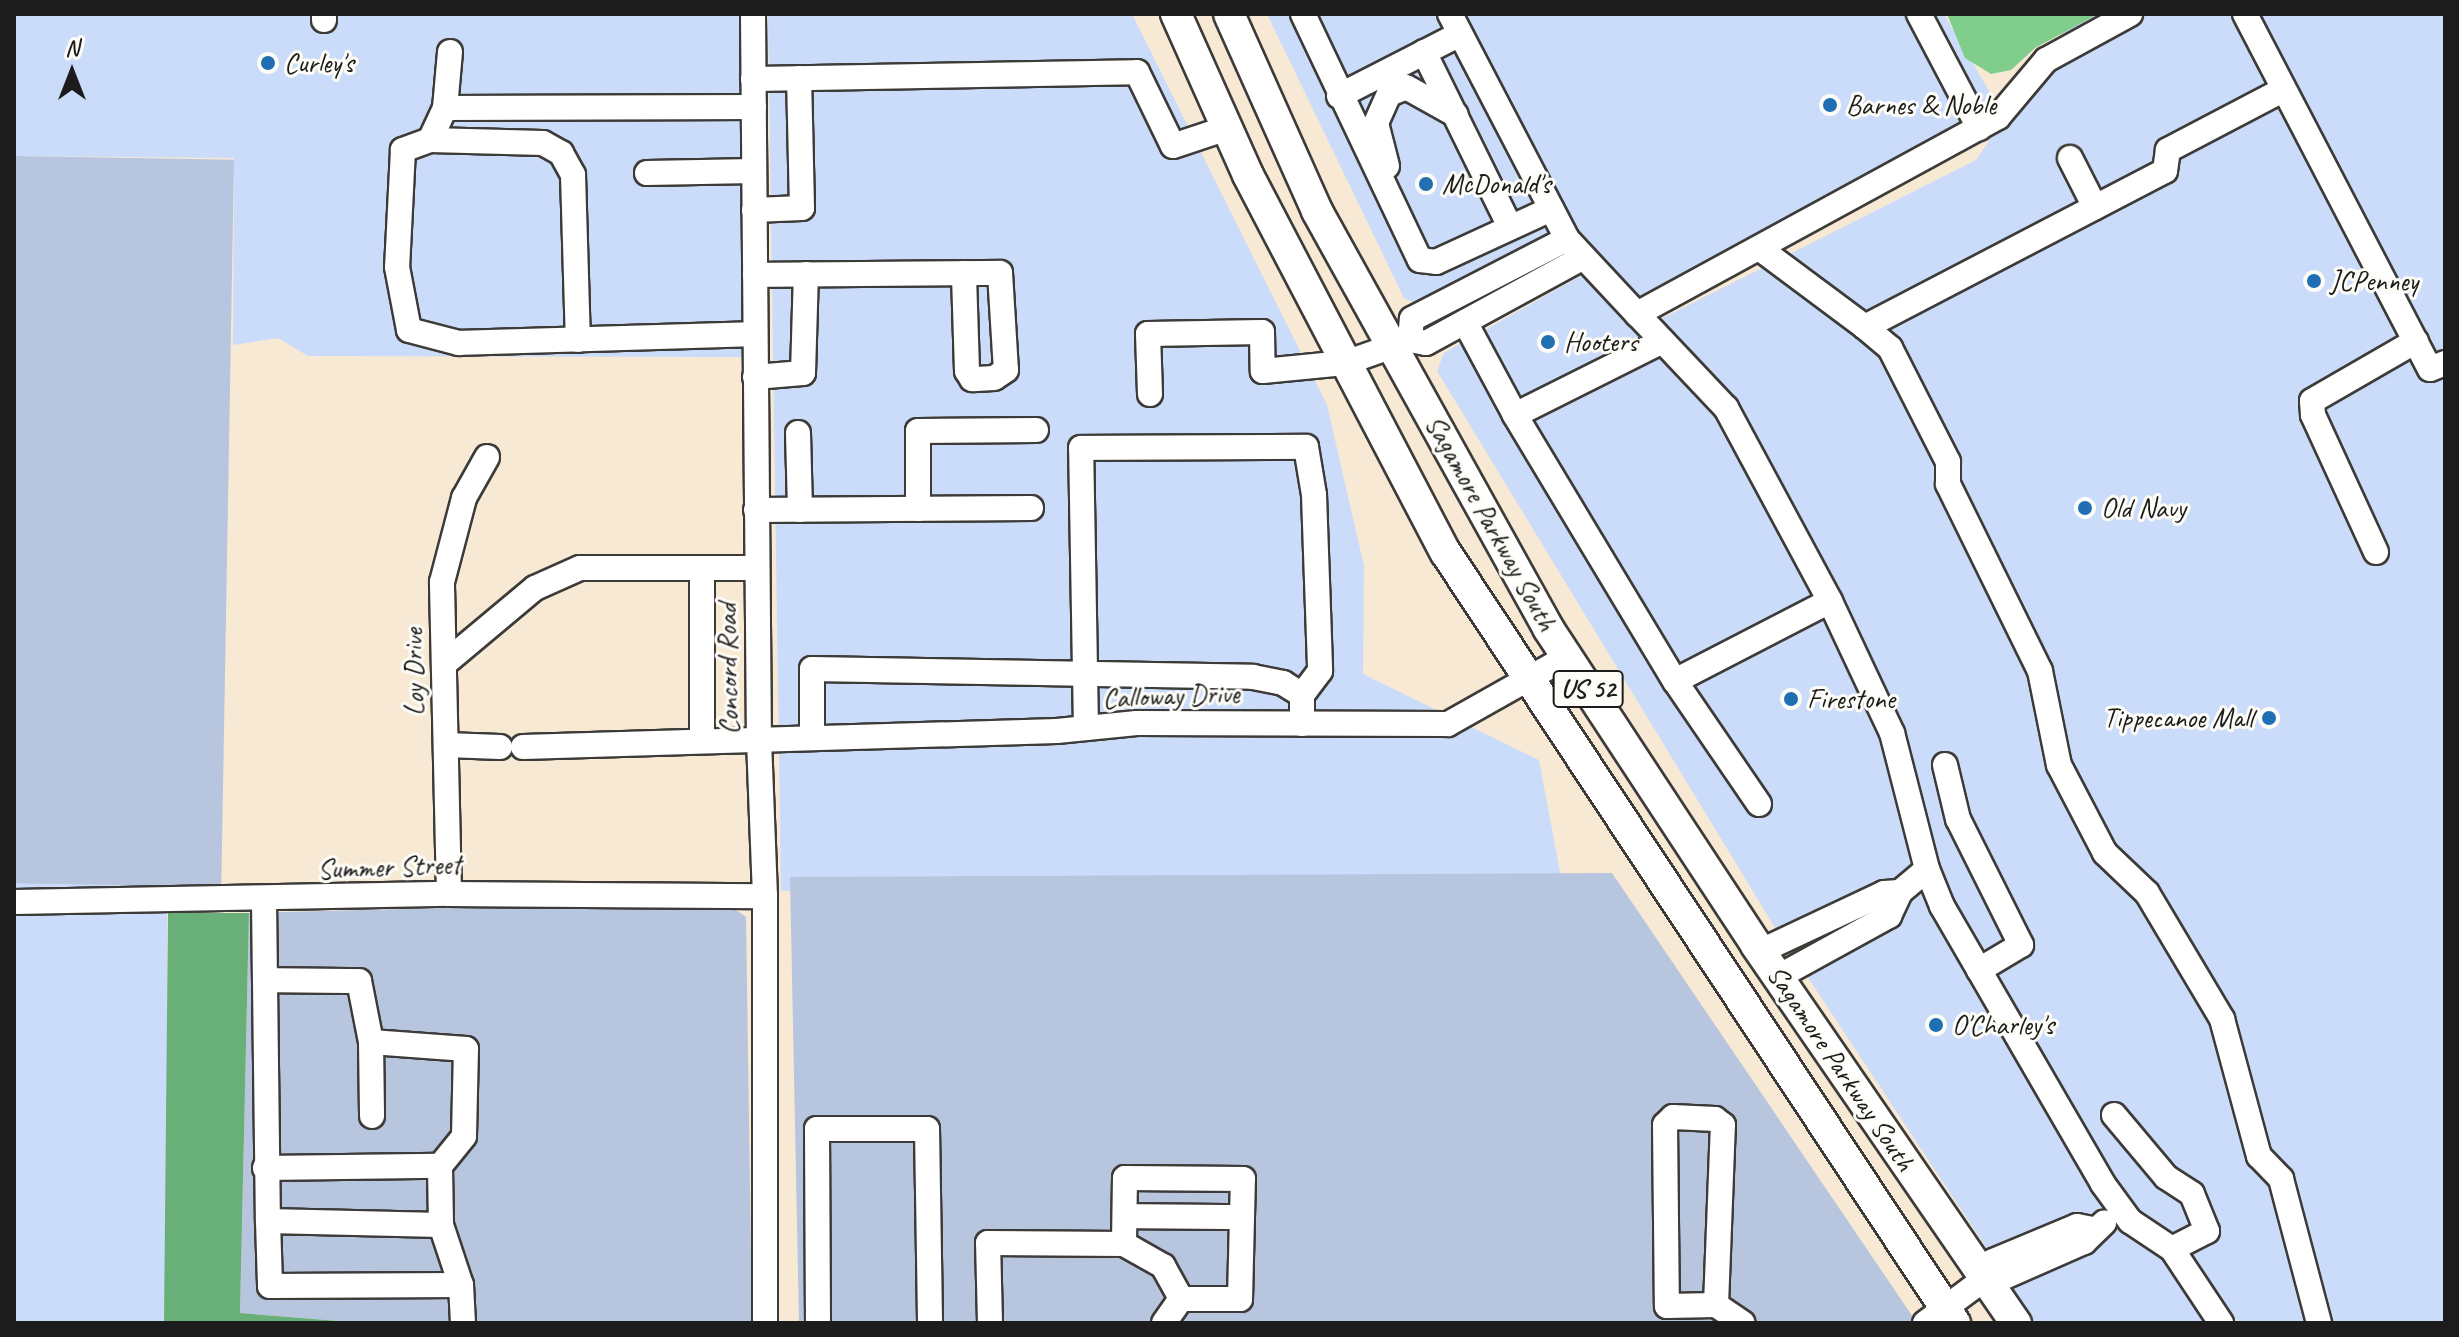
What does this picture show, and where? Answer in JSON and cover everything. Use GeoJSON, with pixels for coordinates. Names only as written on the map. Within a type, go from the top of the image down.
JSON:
{"type":"FeatureCollection","features":[{"type":"Feature","properties":{"kind":"main road","name":"Sagamore Parkway South"},"geometry":{"type":"LineString","coordinates":[[1176,14],[1227,128],[1345,363],[1446,553],[1941,1318]]}},
{"type":"Feature","properties":{"kind":"main road","name":"Sagamore Parkway South"},"geometry":{"type":"LineString","coordinates":[[1229,14],[1317,211],[1401,344],[1567,657],[1778,977],[2016,1323]]}},
{"type":"Feature","properties":{"kind":"street","name":"Concord Road"},"geometry":{"type":"LineString","coordinates":[[753,14],[759,740],[765,896],[765,1323]]}},
{"type":"Feature","properties":{"kind":"street"},"geometry":{"type":"LineString","coordinates":[[1303,14],[1339,96],[1420,260],[1436,262],[1551,209]]}},
{"type":"Feature","properties":{"kind":"street"},"geometry":{"type":"LineString","coordinates":[[1919,14],[1979,128]]}},
{"type":"Feature","properties":{"kind":"street"},"geometry":{"type":"LineString","coordinates":[[1637,314],[1979,128],[2020,96],[2046,60],[2130,14]]}},
{"type":"Feature","properties":{"kind":"street"},"geometry":{"type":"LineString","coordinates":[[2245,14],[2430,369],[2445,363]]}},
{"type":"Feature","properties":{"kind":"street"},"geometry":{"type":"LineString","coordinates":[[1339,96],[1424,52],[1455,24],[1574,249],[1726,408],[1830,601],[1892,733],[1927,869],[1979,970],[2124,1213],[2172,1249],[2221,1323]]}},
{"type":"Feature","properties":{"kind":"street"},"geometry":{"type":"LineString","coordinates":[[430,140],[445,108],[450,52]]}},
{"type":"Feature","properties":{"kind":"street"},"geometry":{"type":"LineString","coordinates":[[1424,52],[1510,227]]}},
{"type":"Feature","properties":{"kind":"street"},"geometry":{"type":"LineString","coordinates":[[753,79],[1137,72],[1173,146],[1227,128]]}},
{"type":"Feature","properties":{"kind":"street"},"geometry":{"type":"LineString","coordinates":[[754,210],[802,208],[799,78]]}},
{"type":"Feature","properties":{"kind":"street"},"geometry":{"type":"LineString","coordinates":[[1448,257],[1425,246],[1381,155],[1376,123],[1389,94],[1406,87],[1456,115]]}},
{"type":"Feature","properties":{"kind":"street"},"geometry":{"type":"LineString","coordinates":[[1865,327],[2165,171],[2168,150],[2283,90]]}},
{"type":"Feature","properties":{"kind":"street"},"geometry":{"type":"LineString","coordinates":[[445,108],[754,107]]}},
{"type":"Feature","properties":{"kind":"street"},"geometry":{"type":"LineString","coordinates":[[543,143],[550,108]]}},
{"type":"Feature","properties":{"kind":"street"},"geometry":{"type":"LineString","coordinates":[[578,340],[573,175],[561,153],[543,143],[430,140],[403,150],[397,267],[409,330],[459,343],[578,340],[755,334]]}},
{"type":"Feature","properties":{"kind":"street"},"geometry":{"type":"LineString","coordinates":[[2070,158],[2095,207]]}},
{"type":"Feature","properties":{"kind":"street"},"geometry":{"type":"LineString","coordinates":[[647,173],[754,171]]}},
{"type":"Feature","properties":{"kind":"street"},"geometry":{"type":"LineString","coordinates":[[1759,248],[1890,348],[1948,462],[1948,484],[2040,671],[2059,765],[2105,853],[2147,893],[2222,1019],[2259,1156],[2281,1179],[2319,1323]]}},
{"type":"Feature","properties":{"kind":"street"},"geometry":{"type":"LineString","coordinates":[[1401,344],[1412,319],[1574,249]]}},
{"type":"Feature","properties":{"kind":"street"},"geometry":{"type":"LineString","coordinates":[[1150,394],[1148,334],[1262,332],[1263,371],[1345,363],[1401,344],[1426,343],[1465,322],[1574,249]]}},
{"type":"Feature","properties":{"kind":"street"},"geometry":{"type":"LineString","coordinates":[[755,275],[964,273]]}},
{"type":"Feature","properties":{"kind":"street"},"geometry":{"type":"LineString","coordinates":[[755,377],[803,373],[806,274]]}},
{"type":"Feature","properties":{"kind":"street"},"geometry":{"type":"LineString","coordinates":[[1465,322],[1515,415],[1675,681],[1759,804]]}},
{"type":"Feature","properties":{"kind":"street"},"geometry":{"type":"LineString","coordinates":[[1515,415],[1663,341]]}},
{"type":"Feature","properties":{"kind":"street"},"geometry":{"type":"LineString","coordinates":[[2376,552],[2313,415],[2312,401],[2416,341]]}},
{"type":"Feature","properties":{"kind":"street"},"geometry":{"type":"LineString","coordinates":[[918,509],[918,431],[1036,430]]}},
{"type":"Feature","properties":{"kind":"street"},"geometry":{"type":"LineString","coordinates":[[798,433],[800,510]]}},
{"type":"Feature","properties":{"kind":"street"},"geometry":{"type":"LineString","coordinates":[[1086,728],[1081,448],[1306,447],[1314,495],[1320,671],[1302,695],[1302,724]]}},
{"type":"Feature","properties":{"kind":"street","name":"Loy Drive"},"geometry":{"type":"LineString","coordinates":[[449,894],[442,582],[464,498],[487,457]]}},
{"type":"Feature","properties":{"kind":"street"},"geometry":{"type":"LineString","coordinates":[[756,510],[1031,508]]}},
{"type":"Feature","properties":{"kind":"street"},"geometry":{"type":"LineString","coordinates":[[444,664],[535,588],[580,568],[757,568]]}},
{"type":"Feature","properties":{"kind":"street"},"geometry":{"type":"LineString","coordinates":[[702,568],[702,741]]}},
{"type":"Feature","properties":{"kind":"street"},"geometry":{"type":"LineString","coordinates":[[1675,681],[1830,601]]}},
{"type":"Feature","properties":{"kind":"street","name":"Calloway Drive"},"geometry":{"type":"LineString","coordinates":[[446,745],[512,747],[759,740],[812,735],[1086,728],[1137,723],[1448,724],[1529,682],[1567,657]]}},
{"type":"Feature","properties":{"kind":"street"},"geometry":{"type":"LineString","coordinates":[[812,735],[812,669],[1253,677],[1283,683],[1302,695]]}},
{"type":"Feature","properties":{"kind":"street"},"geometry":{"type":"LineString","coordinates":[[1945,765],[1958,819],[2021,945],[1979,970]]}},
{"type":"Feature","properties":{"kind":"street"},"geometry":{"type":"LineString","coordinates":[[1778,977],[1889,916],[1900,892],[1927,869]]}},
{"type":"Feature","properties":{"kind":"street"},"geometry":{"type":"LineString","coordinates":[[1761,951],[1884,893],[1900,892]]}},
{"type":"Feature","properties":{"kind":"street","name":"Summer Street"},"geometry":{"type":"LineString","coordinates":[[14,902],[264,901],[449,894],[765,896]]}},
{"type":"Feature","properties":{"kind":"street"},"geometry":{"type":"LineString","coordinates":[[264,901],[265,1168],[270,1286],[461,1285]]}},
{"type":"Feature","properties":{"kind":"street"},"geometry":{"type":"LineString","coordinates":[[266,980],[359,981],[371,1042],[372,1116]]}},
{"type":"Feature","properties":{"kind":"street"},"geometry":{"type":"LineString","coordinates":[[371,1042],[466,1049],[464,1136],[440,1166],[441,1225],[461,1285],[463,1323]]}},
{"type":"Feature","properties":{"kind":"street"},"geometry":{"type":"LineString","coordinates":[[2114,1115],[2166,1177],[2192,1194],[2207,1231],[2172,1249]]}},
{"type":"Feature","properties":{"kind":"street"},"geometry":{"type":"LineString","coordinates":[[1716,1305],[1723,1125],[1715,1119],[1673,1117],[1665,1125],[1667,1306],[1716,1305],[1743,1323]]}},
{"type":"Feature","properties":{"kind":"street"},"geometry":{"type":"LineString","coordinates":[[818,1323],[817,1129],[927,1129],[930,1323]]}},
{"type":"Feature","properties":{"kind":"street"},"geometry":{"type":"LineString","coordinates":[[265,1168],[440,1166]]}},
{"type":"Feature","properties":{"kind":"street"},"geometry":{"type":"LineString","coordinates":[[1124,1244],[1125,1178],[1243,1179],[1240,1299],[1181,1299]]}},
{"type":"Feature","properties":{"kind":"street"},"geometry":{"type":"LineString","coordinates":[[1941,1318],[1984,1279],[1993,1261],[2077,1226],[2093,1229],[2124,1213]]}},
{"type":"Feature","properties":{"kind":"street"},"geometry":{"type":"LineString","coordinates":[[1125,1216],[1242,1217]]}},
{"type":"Feature","properties":{"kind":"street"},"geometry":{"type":"LineString","coordinates":[[268,1221],[441,1225]]}},
{"type":"Feature","properties":{"kind":"street"},"geometry":{"type":"LineString","coordinates":[[990,1323],[988,1243],[1124,1244],[1163,1266],[1181,1299]]}},
{"type":"Feature","properties":{"kind":"street"},"geometry":{"type":"LineString","coordinates":[[1164,1323],[1181,1299]]}},
{"type":"Feature","properties":{"kind":"shaded area"},"geometry":{"type":"Polygon","coordinates":[[[14,14],[740,14],[745,357],[308,356],[278,338],[233,345],[234,158],[14,156],[14,14]]]}},
{"type":"Feature","properties":{"kind":"shaded area"},"geometry":{"type":"Polygon","coordinates":[[[768,14],[1132,14],[1327,405],[1364,566],[1363,674],[1539,760],[1563,888],[781,891],[768,14]]]}},
{"type":"Feature","properties":{"kind":"shaded area"},"geometry":{"type":"Polygon","coordinates":[[[1267,14],[1944,14],[1995,101],[1641,304],[1573,226],[1414,303],[1404,298],[1267,14]]]}},
{"type":"Feature","properties":{"kind":"shaded area"},"geometry":{"type":"Polygon","coordinates":[[[2076,14],[2445,14],[2445,1323],[2036,1323],[1774,926],[1437,371],[1444,353],[1582,275],[1641,329],[1976,160],[2076,14]]]}},
{"type":"Feature","properties":{"kind":"shaded area"},"geometry":{"type":"Polygon","coordinates":[[[14,156],[234,160],[221,887],[14,883],[14,156]]]}},
{"type":"Feature","properties":{"kind":"shaded area"},"geometry":{"type":"Polygon","coordinates":[[[1612,873],[1917,1323],[799,1323],[790,877],[1612,873]]]}},
{"type":"Feature","properties":{"kind":"shaded area"},"geometry":{"type":"Polygon","coordinates":[[[14,880],[167,880],[167,1323],[14,1323],[14,880]]]}},
{"type":"Feature","properties":{"kind":"shaded area"},"geometry":{"type":"Polygon","coordinates":[[[675,902],[729,905],[746,917],[752,1323],[364,1323],[240,1313],[249,913],[675,902]]]}},
{"type":"Feature","properties":{"kind":"green space"},"geometry":{"type":"Polygon","coordinates":[[[1947,14],[2098,14],[2035,48],[2011,70],[1991,74],[1965,58],[1947,14]]]}},
{"type":"Feature","properties":{"kind":"green space"},"geometry":{"type":"Polygon","coordinates":[[[168,913],[249,913],[240,1313],[364,1323],[164,1323],[168,913]]]}},
{"type":"Feature","properties":{"kind":"place","name":"Curley's"},"geometry":{"type":"Point","coordinates":[268,63]}},
{"type":"Feature","properties":{"kind":"place","name":"Barnes & Noble"},"geometry":{"type":"Point","coordinates":[1830,105]}},
{"type":"Feature","properties":{"kind":"place","name":"McDonald's"},"geometry":{"type":"Point","coordinates":[1426,184]}},
{"type":"Feature","properties":{"kind":"place","name":"JCPenney"},"geometry":{"type":"Point","coordinates":[2314,281]}},
{"type":"Feature","properties":{"kind":"place","name":"Hooters"},"geometry":{"type":"Point","coordinates":[1548,342]}},
{"type":"Feature","properties":{"kind":"place","name":"Old Navy"},"geometry":{"type":"Point","coordinates":[2085,508]}},
{"type":"Feature","properties":{"kind":"place","name":"Firestone"},"geometry":{"type":"Point","coordinates":[1791,699]}},
{"type":"Feature","properties":{"kind":"place","name":"Tippecanoe Mall"},"geometry":{"type":"Point","coordinates":[2269,718]}},
{"type":"Feature","properties":{"kind":"place","name":"O'Charley's"},"geometry":{"type":"Point","coordinates":[1936,1025]}}]}
